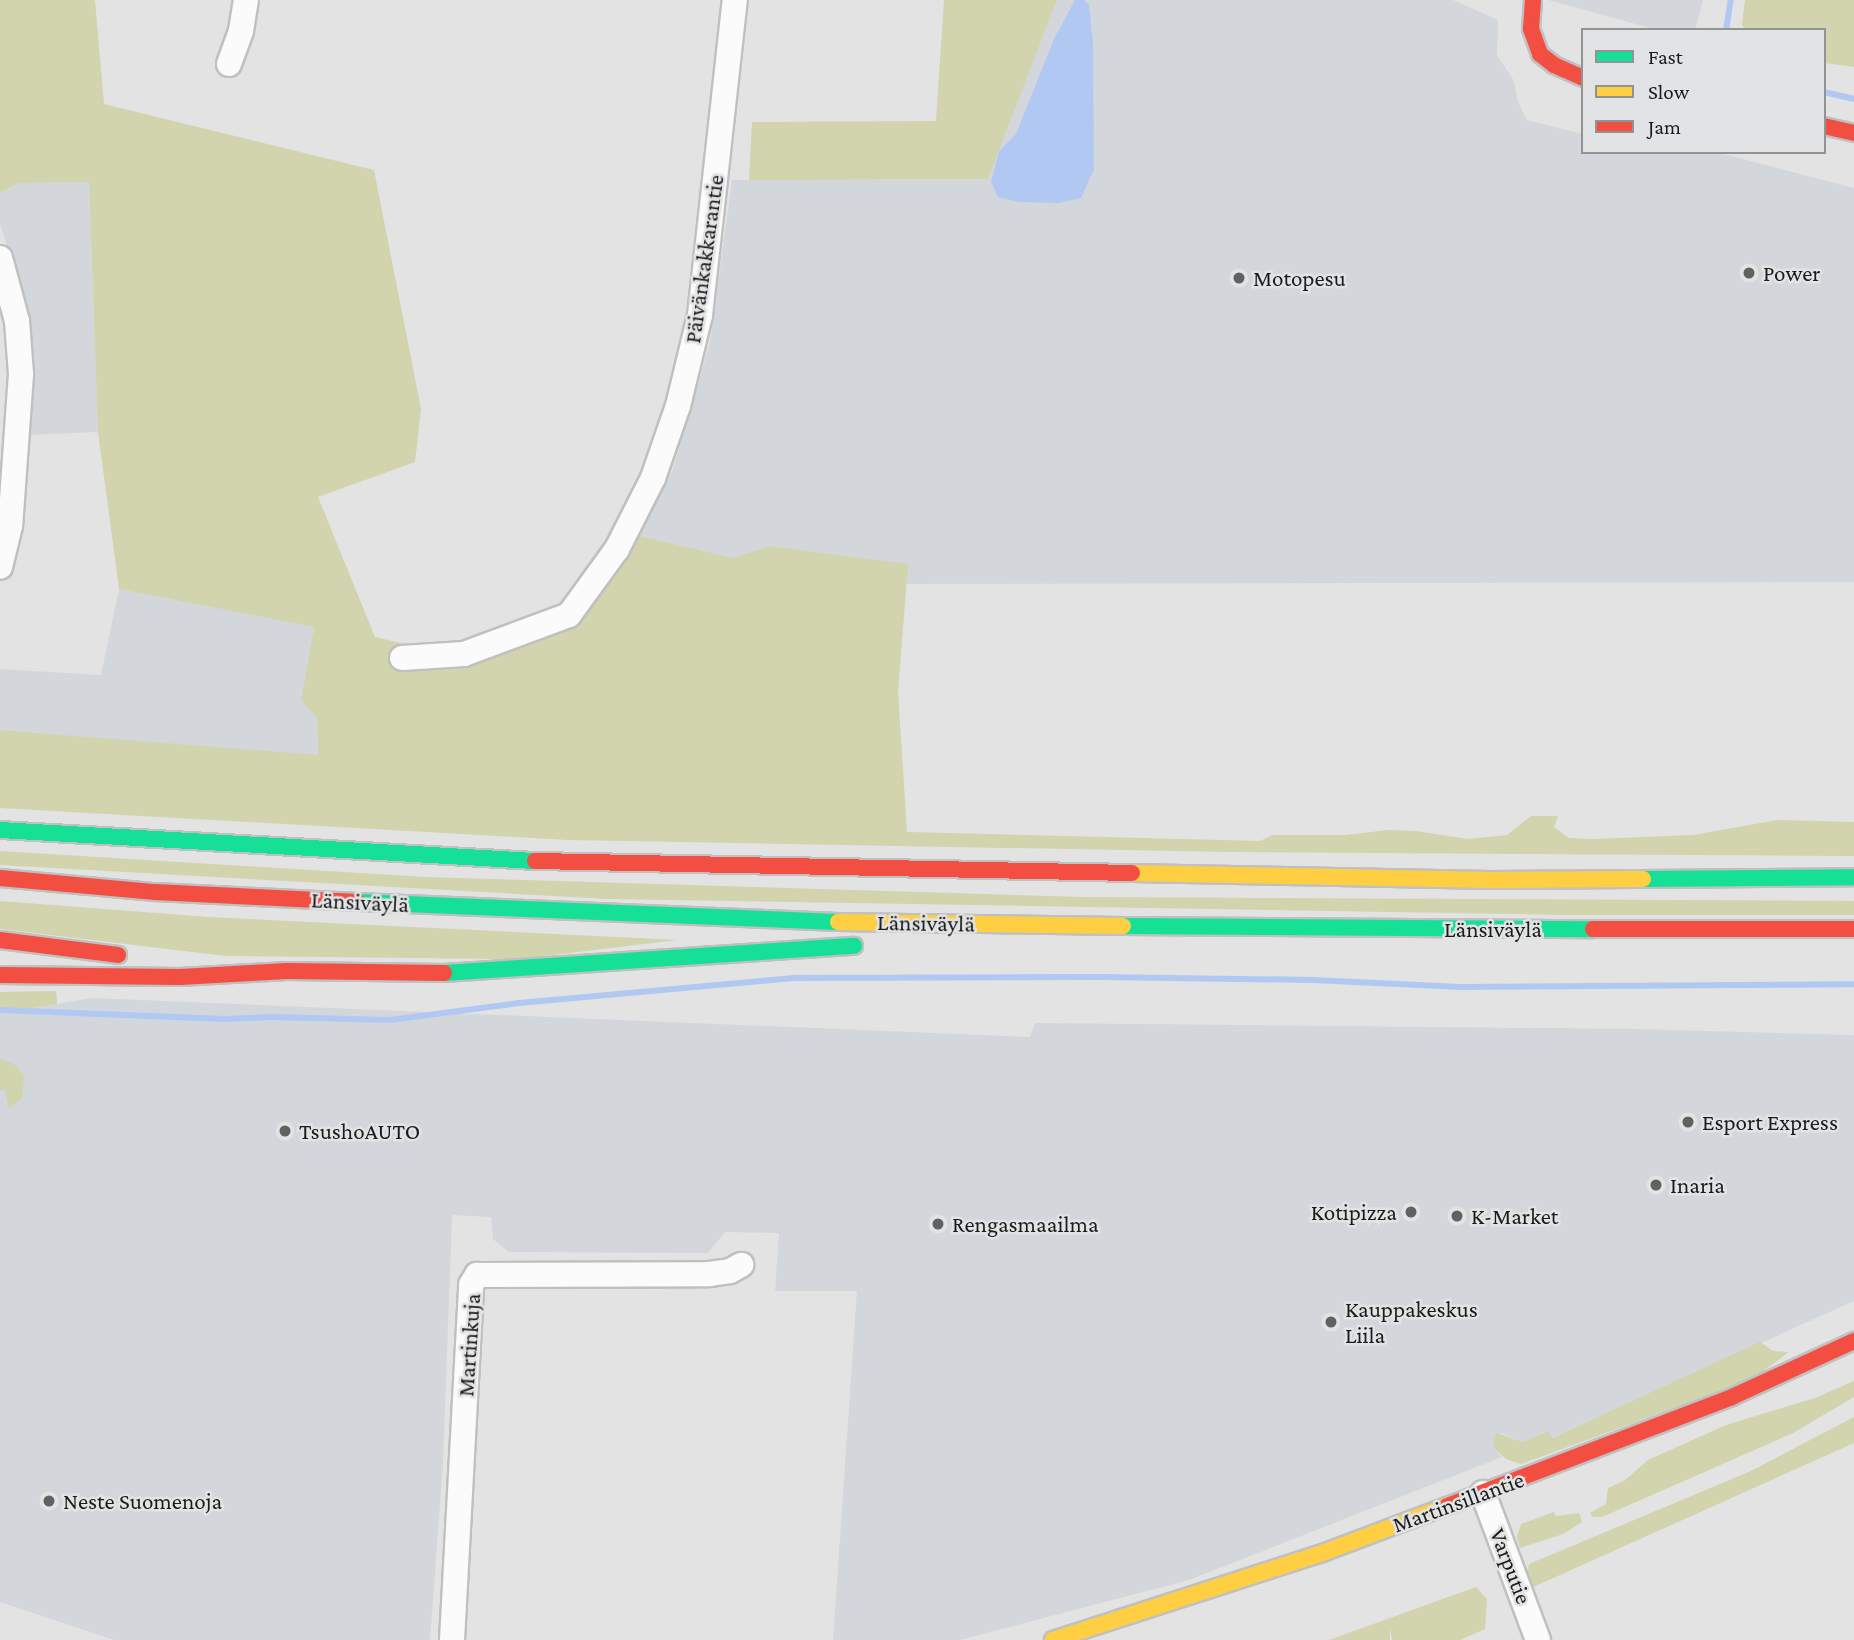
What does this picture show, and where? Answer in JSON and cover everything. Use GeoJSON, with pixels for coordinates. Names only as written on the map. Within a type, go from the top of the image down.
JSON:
{"type":"FeatureCollection","features":[{"type":"Feature","properties":{"kind":"main road"},"geometry":{"type":"LineString","coordinates":[[1533,0],[1531,29],[1533,41],[1540,54],[1554,65],[1580,76]]}},
{"type":"Feature","properties":{"kind":"main road"},"geometry":{"type":"LineString","coordinates":[[1826,126],[1854,133]]}},
{"type":"Feature","properties":{"kind":"main road"},"geometry":{"type":"LineString","coordinates":[[0,820],[155,840]]}},
{"type":"Feature","properties":{"kind":"main road"},"geometry":{"type":"LineString","coordinates":[[0,830],[489,860],[1491,880],[1854,877]]}},
{"type":"Feature","properties":{"kind":"main road","name":"Länsiväylä"},"geometry":{"type":"LineString","coordinates":[[0,878],[155,892],[770,921],[1300,928],[1854,929]]}},
{"type":"Feature","properties":{"kind":"main road"},"geometry":{"type":"LineString","coordinates":[[1208,944],[1300,928]]}},
{"type":"Feature","properties":{"kind":"main road"},"geometry":{"type":"LineString","coordinates":[[0,940],[134,957]]}},
{"type":"Feature","properties":{"kind":"main road"},"geometry":{"type":"LineString","coordinates":[[0,975],[180,977],[288,971],[470,972],[830,946],[870,946]]}},
{"type":"Feature","properties":{"kind":"main road"},"geometry":{"type":"LineString","coordinates":[[176,961],[288,971]]}},
{"type":"Feature","properties":{"kind":"main road","name":"Martinsillantie"},"geometry":{"type":"LineString","coordinates":[[1053,1640],[1320,1554],[1732,1397],[1854,1341]]}},
{"type":"Feature","properties":{"kind":"main road"},"geometry":{"type":"LineString","coordinates":[[1689,1432],[1752,1407]]}},
{"type":"Feature","properties":{"kind":"street"},"geometry":{"type":"LineString","coordinates":[[229,64],[241,31],[246,0]]}},
{"type":"Feature","properties":{"kind":"street","name":"Päivänkakkarantie"},"geometry":{"type":"LineString","coordinates":[[402,658],[464,654],[569,615],[617,549],[653,478],[678,405],[700,315],[735,0]]}},
{"type":"Feature","properties":{"kind":"street"},"geometry":{"type":"LineString","coordinates":[[0,258],[17,321],[21,374],[10,526],[0,567]]}},
{"type":"Feature","properties":{"kind":"street","name":"Martinkuja"},"geometry":{"type":"LineString","coordinates":[[452,1640],[471,1284],[477,1275],[709,1274],[730,1272],[741,1265]]}},
{"type":"Feature","properties":{"kind":"street","name":"Varputie"},"geometry":{"type":"LineString","coordinates":[[1483,1493],[1489,1517],[1538,1640]]}},
{"type":"Feature","properties":{"kind":"shaded area"},"geometry":{"type":"Polygon","coordinates":[[[1057,0],[1453,0],[1498,20],[1497,55],[1514,81],[1518,102],[1527,120],[1581,134],[1581,154],[1724,154],[1854,188],[1854,582],[906,584],[907,564],[770,546],[732,559],[639,536],[673,469],[710,343],[732,180],[988,179],[1057,0]]]}},
{"type":"Feature","properties":{"kind":"shaded area"},"geometry":{"type":"Polygon","coordinates":[[[1548,0],[1703,0],[1696,28],[1651,28],[1548,0]]]}},
{"type":"Feature","properties":{"kind":"shaded area"},"geometry":{"type":"Polygon","coordinates":[[[89,182],[98,432],[29,435],[32,361],[21,289],[0,224],[0,193],[19,183],[89,182]]]}},
{"type":"Feature","properties":{"kind":"shaded area"},"geometry":{"type":"Polygon","coordinates":[[[119,589],[314,627],[301,700],[317,718],[318,756],[0,730],[0,669],[101,675],[119,589]]]}},
{"type":"Feature","properties":{"kind":"shaded area"},"geometry":{"type":"Polygon","coordinates":[[[92,998],[1030,1037],[1035,1023],[1639,1029],[1854,1035],[1854,1301],[1551,1438],[1547,1431],[1523,1442],[1501,1433],[1495,1436],[1495,1449],[1502,1457],[1189,1580],[960,1640],[833,1640],[857,1291],[775,1291],[779,1233],[725,1232],[708,1253],[509,1252],[493,1239],[491,1217],[452,1215],[443,1463],[430,1640],[114,1640],[0,1602],[0,1014],[92,998]]]}},
{"type":"Feature","properties":{"kind":"green space"},"geometry":{"type":"Polygon","coordinates":[[[0,0],[95,0],[104,104],[374,170],[421,409],[415,462],[318,497],[375,637],[468,659],[569,626],[639,536],[732,558],[770,546],[908,564],[898,692],[907,832],[1260,841],[1272,835],[1346,835],[1388,830],[1469,839],[1507,835],[1531,816],[1558,816],[1554,827],[1569,838],[1594,839],[1693,835],[1778,820],[1854,822],[1854,856],[1230,852],[568,840],[0,808],[0,730],[318,755],[317,718],[301,700],[314,627],[119,589],[98,432],[89,182],[19,183],[0,193],[0,0]]]}},
{"type":"Feature","properties":{"kind":"green space"},"geometry":{"type":"Polygon","coordinates":[[[944,0],[1057,0],[988,179],[749,180],[752,122],[936,121],[944,0]]]}},
{"type":"Feature","properties":{"kind":"green space"},"geometry":{"type":"Polygon","coordinates":[[[1745,0],[1854,0],[1854,67],[1826,63],[1826,28],[1744,28],[1742,25],[1745,0]]]}},
{"type":"Feature","properties":{"kind":"green space"},"geometry":{"type":"Polygon","coordinates":[[[0,851],[425,877],[1083,897],[1854,901],[1854,915],[1570,915],[607,899],[0,865],[0,851]]]}},
{"type":"Feature","properties":{"kind":"green space"},"geometry":{"type":"Polygon","coordinates":[[[0,901],[208,917],[677,940],[520,959],[226,956],[0,929],[0,901]]]}},
{"type":"Feature","properties":{"kind":"green space"},"geometry":{"type":"Polygon","coordinates":[[[56,991],[57,1004],[0,1014],[0,992],[56,991]]]}},
{"type":"Feature","properties":{"kind":"green space"},"geometry":{"type":"Polygon","coordinates":[[[0,1059],[16,1065],[24,1077],[22,1098],[9,1109],[5,1089],[0,1090],[0,1059]]]}},
{"type":"Feature","properties":{"kind":"green space"},"geometry":{"type":"Polygon","coordinates":[[[1760,1342],[1773,1351],[1789,1352],[1751,1380],[1521,1464],[1506,1459],[1495,1449],[1493,1440],[1497,1433],[1523,1442],[1548,1431],[1552,1438],[1760,1342]]]}},
{"type":"Feature","properties":{"kind":"green space"},"geometry":{"type":"Polygon","coordinates":[[[1854,1381],[1854,1397],[1793,1433],[1602,1517],[1593,1517],[1590,1513],[1606,1504],[1608,1488],[1624,1481],[1648,1460],[1726,1425],[1815,1398],[1854,1381]]]}},
{"type":"Feature","properties":{"kind":"green space"},"geometry":{"type":"Polygon","coordinates":[[[1854,1417],[1854,1443],[1531,1588],[1527,1572],[1529,1564],[1751,1471],[1854,1417]]]}},
{"type":"Feature","properties":{"kind":"green space"},"geometry":{"type":"Polygon","coordinates":[[[1554,1512],[1556,1516],[1579,1513],[1582,1522],[1563,1534],[1520,1548],[1517,1537],[1521,1524],[1554,1512]]]}},
{"type":"Feature","properties":{"kind":"green space"},"geometry":{"type":"Polygon","coordinates":[[[1476,1587],[1487,1599],[1485,1629],[1460,1640],[1392,1640],[1390,1628],[1390,1640],[1329,1640],[1476,1587]]]}},
{"type":"Feature","properties":{"kind":"water"},"geometry":{"type":"Polygon","coordinates":[[[1075,0],[1084,0],[1089,5],[1093,44],[1094,169],[1081,198],[1058,203],[1019,202],[998,197],[991,182],[999,151],[1016,134],[1054,39],[1075,0]]]}},
{"type":"Feature","properties":{"kind":"waterway"},"geometry":{"type":"LineString","coordinates":[[1726,28],[1731,0]]}},
{"type":"Feature","properties":{"kind":"waterway"},"geometry":{"type":"LineString","coordinates":[[1826,92],[1854,99]]}},
{"type":"Feature","properties":{"kind":"waterway"},"geometry":{"type":"LineString","coordinates":[[0,1010],[225,1019],[271,1017],[390,1020],[519,1003],[794,978],[1101,977],[1313,980],[1461,987],[1854,984]]}},
{"type":"Feature","properties":{"kind":"traffic: fast"},"geometry":{"type":"LineString","coordinates":[[0,830],[535,861]]}},
{"type":"Feature","properties":{"kind":"traffic: fast"},"geometry":{"type":"LineString","coordinates":[[1643,879],[1854,877]]}},
{"type":"Feature","properties":{"kind":"traffic: fast"},"geometry":{"type":"LineString","coordinates":[[358,902],[838,922]]}},
{"type":"Feature","properties":{"kind":"traffic: fast"},"geometry":{"type":"LineString","coordinates":[[1123,926],[1593,929]]}},
{"type":"Feature","properties":{"kind":"traffic: fast"},"geometry":{"type":"LineString","coordinates":[[444,973],[854,946]]}},
{"type":"Feature","properties":{"kind":"traffic: slow"},"geometry":{"type":"LineString","coordinates":[[1132,873],[1491,880],[1643,879]]}},
{"type":"Feature","properties":{"kind":"traffic: slow"},"geometry":{"type":"LineString","coordinates":[[838,922],[1123,926]]}},
{"type":"Feature","properties":{"kind":"traffic: slow"},"geometry":{"type":"LineString","coordinates":[[1053,1640],[1320,1554],[1447,1506]]}},
{"type":"Feature","properties":{"kind":"traffic: jam"},"geometry":{"type":"LineString","coordinates":[[1533,0],[1531,29],[1540,54],[1554,65],[1581,77]]}},
{"type":"Feature","properties":{"kind":"traffic: jam"},"geometry":{"type":"LineString","coordinates":[[1826,126],[1854,133]]}},
{"type":"Feature","properties":{"kind":"traffic: jam"},"geometry":{"type":"LineString","coordinates":[[535,861],[1132,873]]}},
{"type":"Feature","properties":{"kind":"traffic: jam"},"geometry":{"type":"LineString","coordinates":[[0,878],[155,892],[358,902]]}},
{"type":"Feature","properties":{"kind":"traffic: jam"},"geometry":{"type":"LineString","coordinates":[[1593,929],[1854,929]]}},
{"type":"Feature","properties":{"kind":"traffic: jam"},"geometry":{"type":"LineString","coordinates":[[0,940],[118,955]]}},
{"type":"Feature","properties":{"kind":"traffic: jam"},"geometry":{"type":"LineString","coordinates":[[0,975],[180,977],[287,971],[444,973]]}},
{"type":"Feature","properties":{"kind":"traffic: jam"},"geometry":{"type":"LineString","coordinates":[[1447,1506],[1732,1397],[1854,1341]]}},
{"type":"Feature","properties":{"kind":"place","name":"Power"},"geometry":{"type":"Point","coordinates":[1749,273]}},
{"type":"Feature","properties":{"kind":"place","name":"Motopesu"},"geometry":{"type":"Point","coordinates":[1239,278]}},
{"type":"Feature","properties":{"kind":"place","name":"Esport Express"},"geometry":{"type":"Point","coordinates":[1688,1122]}},
{"type":"Feature","properties":{"kind":"place","name":"TsushoAUTO"},"geometry":{"type":"Point","coordinates":[285,1131]}},
{"type":"Feature","properties":{"kind":"place","name":"Inaria"},"geometry":{"type":"Point","coordinates":[1656,1185]}},
{"type":"Feature","properties":{"kind":"place","name":"Kotipizza"},"geometry":{"type":"Point","coordinates":[1411,1212]}},
{"type":"Feature","properties":{"kind":"place","name":"K-Market"},"geometry":{"type":"Point","coordinates":[1457,1216]}},
{"type":"Feature","properties":{"kind":"place","name":"Rengasmaailma"},"geometry":{"type":"Point","coordinates":[938,1224]}},
{"type":"Feature","properties":{"kind":"place","name":"Kauppakeskus Liila"},"geometry":{"type":"Point","coordinates":[1331,1322]}},
{"type":"Feature","properties":{"kind":"place","name":"Neste Suomenoja"},"geometry":{"type":"Point","coordinates":[49,1501]}}]}
